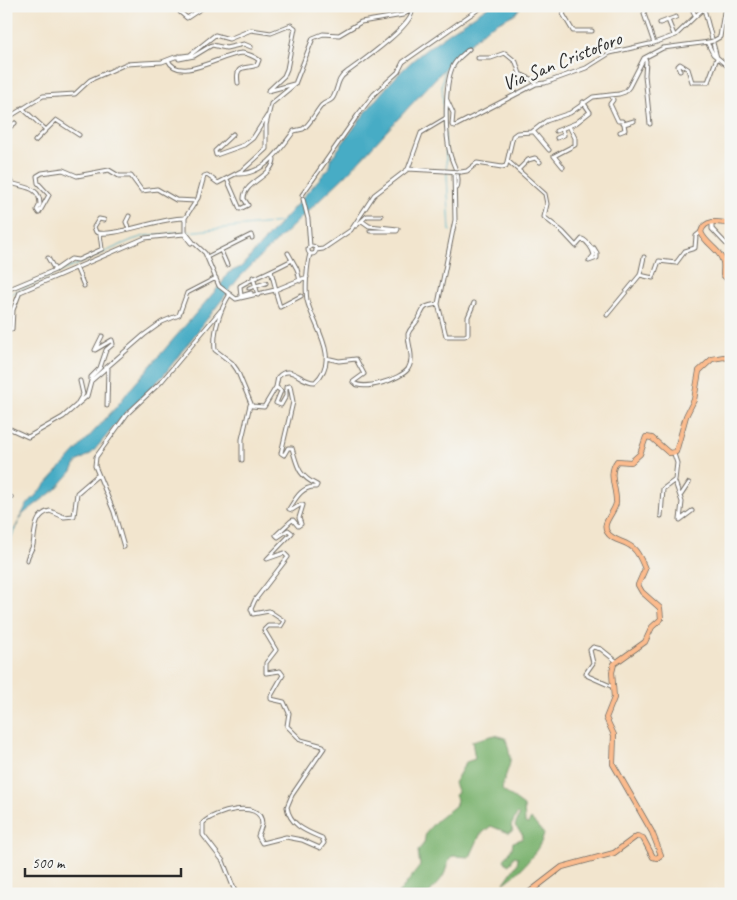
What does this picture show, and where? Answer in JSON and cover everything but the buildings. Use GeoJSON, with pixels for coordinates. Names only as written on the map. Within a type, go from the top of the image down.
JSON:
{"type":"FeatureCollection","features":[{"type":"Feature","properties":{"kind":"main road"},"geometry":{"type":"LineString","coordinates":[[731,224],[712,222],[704,225],[701,232],[704,238],[720,255],[724,263],[723,275],[731,283]]}},
{"type":"Feature","properties":{"kind":"main road"},"geometry":{"type":"LineString","coordinates":[[527,894],[562,867],[614,853],[637,836],[643,838],[654,858],[659,858],[661,854],[652,832],[613,764],[614,735],[606,718],[613,703],[612,672],[616,661],[645,642],[652,627],[660,622],[662,615],[660,608],[639,588],[638,583],[645,569],[637,553],[631,546],[609,535],[606,530],[606,525],[616,504],[612,471],[617,461],[629,462],[638,457],[646,437],[652,438],[669,453],[674,454],[678,448],[682,428],[694,400],[699,371],[712,359],[724,357],[731,359]]}},
{"type":"Feature","properties":{"kind":"street"},"geometry":{"type":"LineString","coordinates":[[181,6],[180,12],[184,17],[191,16],[205,6]]}},
{"type":"Feature","properties":{"kind":"street"},"geometry":{"type":"LineString","coordinates":[[361,7],[368,6]]}},
{"type":"Feature","properties":{"kind":"street"},"geometry":{"type":"LineString","coordinates":[[233,134],[215,151],[215,154],[244,145],[254,138],[256,131],[267,116],[275,99],[295,84],[310,43],[316,35],[339,36],[361,22],[403,15],[412,11],[417,6]]}},
{"type":"Feature","properties":{"kind":"street"},"geometry":{"type":"LineString","coordinates":[[250,405],[264,407],[276,387],[278,377],[288,372],[293,372],[309,381],[315,382],[325,368],[326,358],[320,328],[307,301],[306,281],[310,254],[308,250],[310,247],[308,219],[302,197],[363,108],[374,94],[398,72],[403,62],[483,6]]}},
{"type":"Feature","properties":{"kind":"street"},"geometry":{"type":"LineString","coordinates":[[566,6],[563,14],[573,31],[592,32]]}},
{"type":"Feature","properties":{"kind":"street"},"geometry":{"type":"LineString","coordinates":[[646,6],[644,14],[654,43]]}},
{"type":"Feature","properties":{"kind":"street"},"geometry":{"type":"LineString","coordinates":[[695,15],[693,11],[698,6]]}},
{"type":"Feature","properties":{"kind":"street"},"geometry":{"type":"LineString","coordinates":[[408,169],[461,172],[467,171],[477,163],[506,166],[513,136],[533,131],[546,121],[570,113],[593,96],[620,94],[629,87],[644,58],[668,46],[710,42],[720,37],[725,6]]}},
{"type":"Feature","properties":{"kind":"street"},"geometry":{"type":"LineString","coordinates":[[680,71],[678,66],[680,64],[688,70],[692,82],[708,82],[717,58],[705,7]]}},
{"type":"Feature","properties":{"kind":"street","name":"Via San Cristoforo"},"geometry":{"type":"LineString","coordinates":[[447,100],[453,113],[452,125],[457,126],[535,82],[545,83],[586,68],[610,53],[654,43],[674,35],[682,30],[705,7]]}},
{"type":"Feature","properties":{"kind":"street"},"geometry":{"type":"LineString","coordinates":[[226,179],[240,209],[244,208],[248,205],[244,199],[246,192],[272,167],[274,159],[294,131],[303,130],[321,106],[331,101],[342,76],[380,48],[404,26],[413,14],[412,11]]}},
{"type":"Feature","properties":{"kind":"street"},"geometry":{"type":"LineString","coordinates":[[660,23],[676,17]]}},
{"type":"Feature","properties":{"kind":"street"},"geometry":{"type":"LineString","coordinates":[[668,20],[674,35]]}},
{"type":"Feature","properties":{"kind":"street"},"geometry":{"type":"LineString","coordinates":[[6,119],[34,100],[51,94],[75,94],[90,80],[126,64],[168,60],[190,55],[215,35],[229,39],[251,30],[271,32],[291,25],[295,28],[287,69],[284,76],[268,91],[295,84]]}},
{"type":"Feature","properties":{"kind":"street"},"geometry":{"type":"LineString","coordinates":[[710,42],[717,58],[731,69]]}},
{"type":"Feature","properties":{"kind":"street"},"geometry":{"type":"LineString","coordinates":[[179,56],[179,59],[187,59],[212,45],[232,48],[244,44],[251,47]]}},
{"type":"Feature","properties":{"kind":"street"},"geometry":{"type":"LineString","coordinates":[[469,48],[453,67],[447,100],[446,118],[450,156],[458,177],[454,226],[438,304],[446,335],[464,336],[468,334],[468,317],[474,303]]}},
{"type":"Feature","properties":{"kind":"street"},"geometry":{"type":"LineString","coordinates":[[168,60],[175,69],[195,68],[214,60],[244,52],[259,60],[258,65],[244,66],[239,71],[238,83]]}},
{"type":"Feature","properties":{"kind":"street"},"geometry":{"type":"LineString","coordinates":[[478,58],[491,58],[504,54],[516,62],[520,74],[535,82]]}},
{"type":"Feature","properties":{"kind":"street"},"geometry":{"type":"LineString","coordinates":[[644,58],[646,61],[645,75],[650,124]]}},
{"type":"Feature","properties":{"kind":"street"},"geometry":{"type":"LineString","coordinates":[[612,95],[613,100],[610,104],[618,121],[622,121],[624,124],[625,130],[620,132]]}},
{"type":"Feature","properties":{"kind":"street"},"geometry":{"type":"LineString","coordinates":[[556,131],[569,126],[590,112],[584,102]]}},
{"type":"Feature","properties":{"kind":"street"},"geometry":{"type":"LineString","coordinates":[[22,108],[45,129]]}},
{"type":"Feature","properties":{"kind":"street"},"geometry":{"type":"LineString","coordinates":[[237,174],[266,149],[267,116]]}},
{"type":"Feature","properties":{"kind":"street"},"geometry":{"type":"LineString","coordinates":[[355,226],[374,195],[408,169],[419,136],[446,118]]}},
{"type":"Feature","properties":{"kind":"street"},"geometry":{"type":"LineString","coordinates":[[35,141],[56,120],[79,135]]}},
{"type":"Feature","properties":{"kind":"street"},"geometry":{"type":"LineString","coordinates":[[624,124],[634,121]]}},
{"type":"Feature","properties":{"kind":"street"},"geometry":{"type":"LineString","coordinates":[[6,130],[15,123]]}},
{"type":"Feature","properties":{"kind":"street"},"geometry":{"type":"LineString","coordinates":[[564,167],[554,156],[575,145],[575,138],[569,126]]}},
{"type":"Feature","properties":{"kind":"street"},"geometry":{"type":"LineString","coordinates":[[557,138],[564,134],[562,129]]}},
{"type":"Feature","properties":{"kind":"street"},"geometry":{"type":"LineString","coordinates":[[533,131],[549,150]]}},
{"type":"Feature","properties":{"kind":"street"},"geometry":{"type":"LineString","coordinates":[[518,170],[528,160],[535,158],[540,162]]}},
{"type":"Feature","properties":{"kind":"street"},"geometry":{"type":"LineString","coordinates":[[251,295],[238,300],[219,286],[207,257],[185,232],[184,223],[185,218],[196,201],[204,176],[207,175],[215,183],[237,174],[255,170],[274,159]]}},
{"type":"Feature","properties":{"kind":"street"},"geometry":{"type":"LineString","coordinates":[[508,161],[545,194],[547,204],[544,217],[563,232],[573,245],[576,246],[582,239],[594,251],[594,255],[589,261],[597,258],[594,248]]}},
{"type":"Feature","properties":{"kind":"street"},"geometry":{"type":"LineString","coordinates":[[6,168],[11,183],[29,186],[38,195],[40,204],[37,210],[39,213],[49,195],[38,183],[37,176],[42,173],[62,170],[77,176],[111,171],[119,176],[131,176],[142,191],[157,189],[176,200],[196,201]]}},
{"type":"Feature","properties":{"kind":"street"},"geometry":{"type":"LineString","coordinates":[[454,171],[456,188]]}},
{"type":"Feature","properties":{"kind":"street"},"geometry":{"type":"LineString","coordinates":[[310,254],[314,254],[316,250],[323,249],[370,215],[381,216]]}},
{"type":"Feature","properties":{"kind":"street"},"geometry":{"type":"LineString","coordinates":[[129,216],[126,222],[129,229]]}},
{"type":"Feature","properties":{"kind":"street"},"geometry":{"type":"LineString","coordinates":[[104,220],[99,219],[94,227],[96,232],[100,234],[113,234],[154,221],[185,218]]}},
{"type":"Feature","properties":{"kind":"street"},"geometry":{"type":"LineString","coordinates":[[362,221],[368,226],[398,229],[396,231],[370,231]]}},
{"type":"Feature","properties":{"kind":"street"},"geometry":{"type":"LineString","coordinates":[[712,222],[712,229],[731,249]]}},
{"type":"Feature","properties":{"kind":"street"},"geometry":{"type":"LineString","coordinates":[[640,275],[653,278],[660,260],[678,262],[685,251],[696,247],[696,236],[701,232]]}},
{"type":"Feature","properties":{"kind":"street"},"geometry":{"type":"LineString","coordinates":[[12,288],[55,270],[71,259],[78,260],[102,249],[100,234]]}},
{"type":"Feature","properties":{"kind":"street"},"geometry":{"type":"LineString","coordinates":[[6,328],[12,329],[12,316],[17,294],[76,267],[145,238],[184,234],[193,243]]}},
{"type":"Feature","properties":{"kind":"street"},"geometry":{"type":"LineString","coordinates":[[207,257],[221,252],[251,235],[252,238]]}},
{"type":"Feature","properties":{"kind":"street"},"geometry":{"type":"LineString","coordinates":[[310,247],[314,247],[316,250]]}},
{"type":"Feature","properties":{"kind":"street"},"geometry":{"type":"LineString","coordinates":[[221,252],[227,265]]}},
{"type":"Feature","properties":{"kind":"street"},"geometry":{"type":"LineString","coordinates":[[288,253],[297,269],[300,281]]}},
{"type":"Feature","properties":{"kind":"street"},"geometry":{"type":"LineString","coordinates":[[606,315],[640,275],[644,257]]}},
{"type":"Feature","properties":{"kind":"street"},"geometry":{"type":"LineString","coordinates":[[48,258],[55,270]]}},
{"type":"Feature","properties":{"kind":"street"},"geometry":{"type":"LineString","coordinates":[[292,260],[271,271],[253,277],[240,286],[240,294],[258,295],[307,277]]}},
{"type":"Feature","properties":{"kind":"street"},"geometry":{"type":"LineString","coordinates":[[76,267],[84,286]]}},
{"type":"Feature","properties":{"kind":"street"},"geometry":{"type":"LineString","coordinates":[[271,271],[280,307],[302,296]]}},
{"type":"Feature","properties":{"kind":"street"},"geometry":{"type":"LineString","coordinates":[[259,275],[263,283],[264,293]]}},
{"type":"Feature","properties":{"kind":"street"},"geometry":{"type":"LineString","coordinates":[[253,277],[258,295]]}},
{"type":"Feature","properties":{"kind":"street"},"geometry":{"type":"LineString","coordinates":[[91,381],[144,335],[162,322],[179,315],[187,293],[216,278]]}},
{"type":"Feature","properties":{"kind":"street"},"geometry":{"type":"LineString","coordinates":[[248,281],[251,295]]}},
{"type":"Feature","properties":{"kind":"street"},"geometry":{"type":"LineString","coordinates":[[249,288],[263,283]]}},
{"type":"Feature","properties":{"kind":"street"},"geometry":{"type":"LineString","coordinates":[[124,546],[116,518],[98,475],[95,460],[127,414],[160,382],[221,310],[229,294]]}},
{"type":"Feature","properties":{"kind":"street"},"geometry":{"type":"LineString","coordinates":[[326,358],[341,361],[356,359],[364,375],[353,382],[355,385],[363,387],[377,382],[392,382],[408,368],[411,358],[408,334],[418,320],[421,310],[426,306],[438,304]]}},
{"type":"Feature","properties":{"kind":"street"},"geometry":{"type":"LineString","coordinates":[[221,310],[215,350],[232,363],[237,370],[248,394],[250,405],[242,439],[242,460]]}},
{"type":"Feature","properties":{"kind":"street"},"geometry":{"type":"LineString","coordinates":[[6,427],[28,437],[63,417],[87,396],[91,377],[100,368],[106,350],[113,344],[112,340],[95,350],[102,336]]}},
{"type":"Feature","properties":{"kind":"street"},"geometry":{"type":"LineString","coordinates":[[107,406],[108,368]]}},
{"type":"Feature","properties":{"kind":"street"},"geometry":{"type":"LineString","coordinates":[[77,404],[83,394],[80,382]]}},
{"type":"Feature","properties":{"kind":"street"},"geometry":{"type":"LineString","coordinates":[[236,894],[223,861],[201,832],[203,823],[214,816],[225,811],[253,811],[258,815],[262,824],[258,836],[266,844],[286,838],[302,840],[317,848],[324,844],[322,838],[304,831],[290,815],[287,807],[292,794],[324,748],[323,746],[301,740],[287,726],[289,713],[284,702],[272,699],[271,696],[283,674],[280,671],[266,673],[266,663],[276,650],[264,630],[268,626],[281,626],[284,622],[269,611],[253,614],[251,609],[255,600],[288,557],[284,553],[269,560],[267,557],[292,533],[288,530],[278,537],[277,533],[293,520],[298,526],[300,524],[299,518],[303,505],[300,504],[292,510],[290,507],[296,497],[304,490],[318,485],[307,480],[300,473],[292,448],[288,448],[285,454],[281,454],[293,398],[288,386],[283,403],[278,405],[281,391],[276,387]]}},
{"type":"Feature","properties":{"kind":"street"},"geometry":{"type":"LineString","coordinates":[[674,454],[677,463],[675,482],[681,496],[680,520],[692,511]]}},
{"type":"Feature","properties":{"kind":"street"},"geometry":{"type":"LineString","coordinates":[[27,560],[33,545],[36,523],[44,513],[50,511],[64,517],[74,516],[77,493],[98,475]]}},
{"type":"Feature","properties":{"kind":"street"},"geometry":{"type":"LineString","coordinates":[[661,516],[663,489],[675,482]]}},
{"type":"Feature","properties":{"kind":"street"},"geometry":{"type":"LineString","coordinates":[[681,496],[689,483]]}},
{"type":"Feature","properties":{"kind":"street"},"geometry":{"type":"LineString","coordinates":[[613,687],[588,676],[586,673],[593,663],[590,650],[593,647],[601,649],[616,661]]}},
{"type":"Feature","properties":{"kind":"green space"},"geometry":{"type":"Polygon","coordinates":[[[495,735],[506,738],[510,756],[502,790],[524,806],[525,823],[528,824],[531,819],[544,834],[534,854],[522,868],[504,883],[517,864],[518,857],[514,856],[508,865],[504,860],[512,848],[513,842],[522,839],[523,835],[515,826],[519,816],[517,814],[511,826],[513,831],[508,833],[491,826],[480,835],[470,857],[452,856],[444,875],[429,894],[398,894],[420,866],[418,851],[424,843],[426,832],[436,821],[455,806],[457,800],[455,795],[458,793],[454,783],[466,762],[475,759],[472,741],[495,735]]]}},
{"type":"Feature","properties":{"kind":"water"},"geometry":{"type":"Polygon","coordinates":[[[489,6],[521,6],[516,13],[487,28],[458,54],[347,174],[238,279],[163,376],[124,415],[92,453],[77,462],[72,471],[56,489],[23,514],[14,531],[26,506],[118,405],[222,283],[228,273],[241,267],[329,168],[330,160],[389,84],[411,62],[430,47],[489,6]]]}},
{"type":"Feature","properties":{"kind":"waterway"},"geometry":{"type":"LineString","coordinates":[[445,67],[442,84],[450,231]]}},
{"type":"Feature","properties":{"kind":"waterway"},"geometry":{"type":"LineString","coordinates":[[187,232],[282,222]]}},
{"type":"Feature","properties":{"kind":"waterway"},"geometry":{"type":"LineString","coordinates":[[6,296],[132,240],[145,236],[183,232]]}},
{"type":"Feature","properties":{"kind":"waterway"},"geometry":{"type":"LineString","coordinates":[[6,570],[10,541],[15,528]]}}]}
